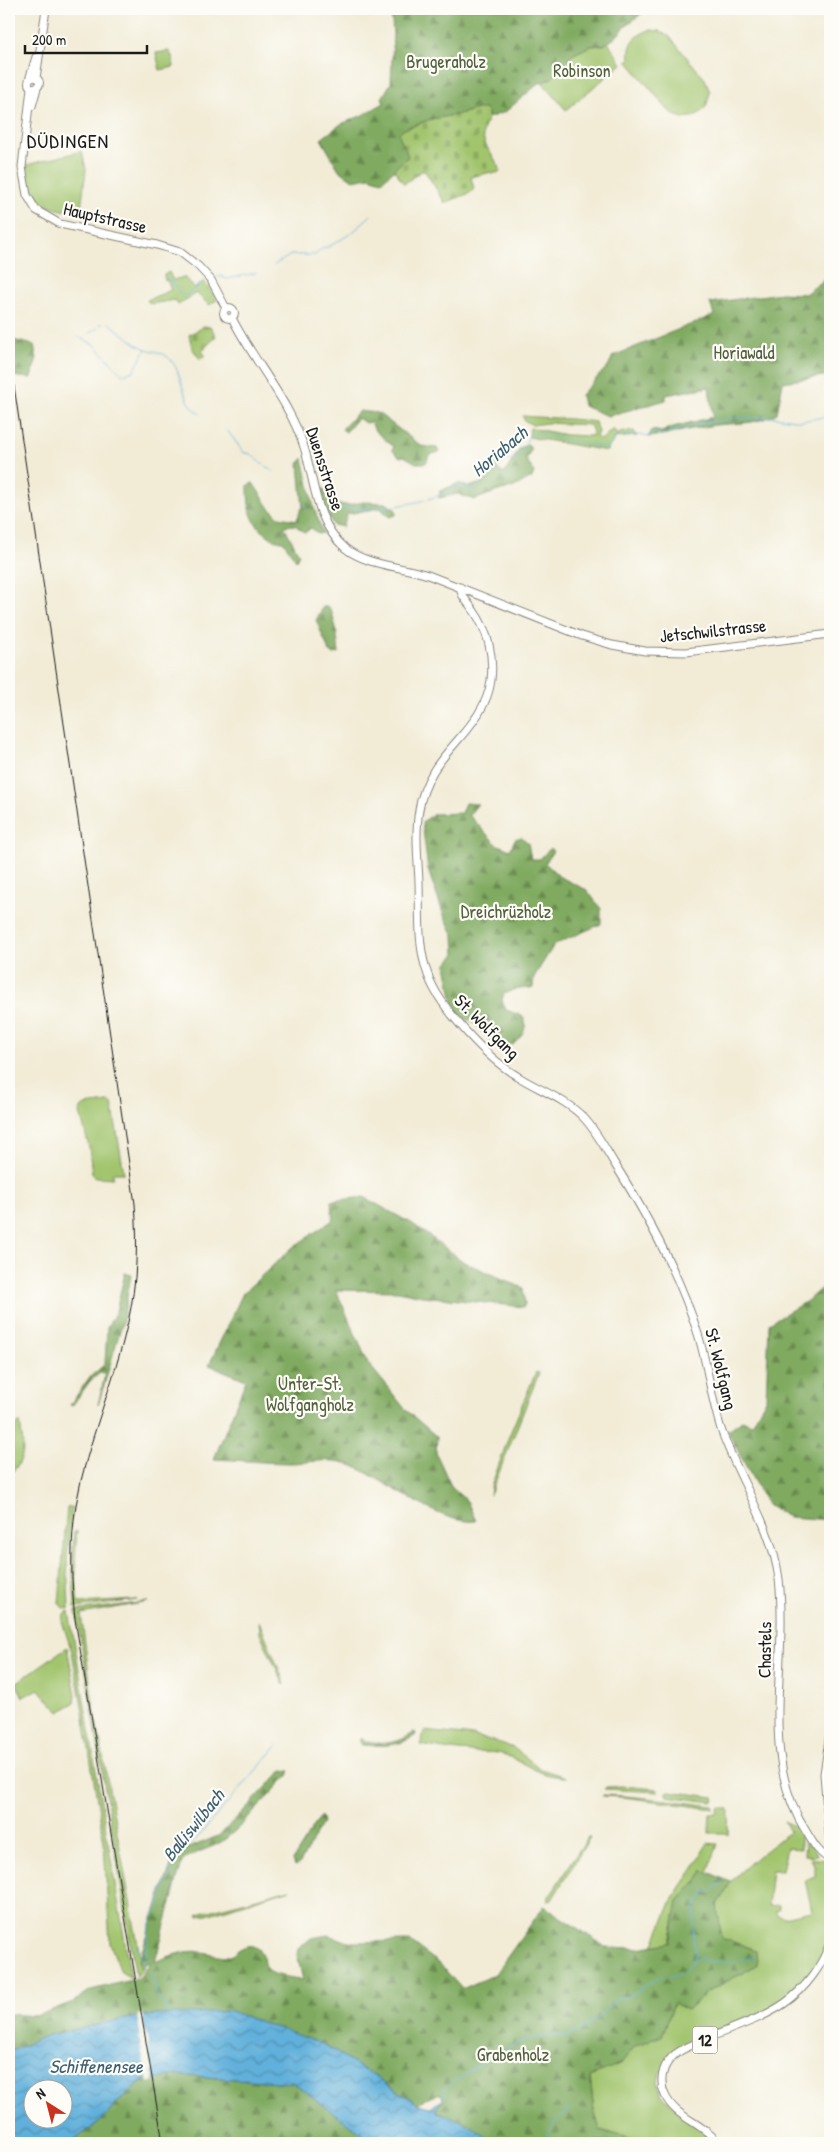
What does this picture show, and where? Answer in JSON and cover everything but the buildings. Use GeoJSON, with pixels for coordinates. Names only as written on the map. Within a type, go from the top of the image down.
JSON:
{"type":"FeatureCollection","features":[{"type":"Feature","properties":{"kind":"main road","name":"Hauptstrasse"},"geometry":{"type":"LineString","coordinates":[[46,9],[32,79],[40,82],[34,88],[26,128],[22,167],[27,195],[33,206],[41,214],[60,224],[157,245],[180,252],[198,266],[211,280],[226,308],[224,315],[226,318],[232,318]]}},
{"type":"Feature","properties":{"kind":"main road","name":"Hauptstrasse"},"geometry":{"type":"LineString","coordinates":[[26,128],[31,114],[34,88]]}},
{"type":"Feature","properties":{"kind":"main road","name":"Duensstrasse"},"geometry":{"type":"LineString","coordinates":[[232,318],[248,348],[289,412],[304,446],[320,509],[330,530],[344,546],[368,560],[407,568],[488,598]]}},
{"type":"Feature","properties":{"kind":"main road","name":"St. Wolfgang"},"geometry":{"type":"LineString","coordinates":[[460,587],[460,593],[476,614],[486,635],[491,658],[491,678],[488,694],[480,714],[433,772],[419,810],[420,928],[422,953],[426,970],[432,986],[444,1006],[497,1060],[515,1075],[566,1104],[588,1124],[650,1221],[690,1313],[707,1369],[718,1421],[728,1448]]}},
{"type":"Feature","properties":{"kind":"main road","name":"Jetschwilstrasse"},"geometry":{"type":"LineString","coordinates":[[488,598],[601,642],[654,652],[719,648],[830,634]]}},
{"type":"Feature","properties":{"kind":"main road","name":"Chastels"},"geometry":{"type":"LineString","coordinates":[[728,1448],[764,1525],[776,1561],[780,1604],[780,1764],[784,1785],[791,1805],[815,1845],[820,1852],[830,1859]]}},
{"type":"Feature","properties":{"kind":"main road"},"geometry":{"type":"LineString","coordinates":[[820,1852],[830,1846],[824,1779],[825,1756],[830,1732]]}},
{"type":"Feature","properties":{"kind":"main road","name":"12"},"geometry":{"type":"LineString","coordinates":[[718,2143],[710,2134],[677,2110],[667,2100],[662,2086],[662,2075],[666,2066],[672,2057],[685,2049],[762,2015],[786,2002],[807,1983],[825,1955],[830,1942]]}},
{"type":"Feature","properties":{"kind":"green space","name":"Brugeraholz"},"geometry":{"type":"Polygon","coordinates":[[[391,9],[647,9],[615,38],[604,45],[590,46],[572,55],[552,78],[538,84],[505,112],[488,118],[488,113],[479,109],[432,119],[408,127],[400,137],[408,157],[382,181],[369,177],[353,180],[339,170],[321,139],[341,124],[363,115],[384,103],[382,98],[391,83],[393,33],[391,9]]]}},
{"type":"Feature","properties":{"kind":"green space"},"geometry":{"type":"Polygon","coordinates":[[[651,30],[660,31],[669,36],[705,79],[710,92],[706,107],[700,113],[692,117],[683,118],[674,115],[627,61],[630,60],[630,49],[634,40],[641,34],[651,30]]]}},
{"type":"Feature","properties":{"kind":"green space","name":"Robinson"},"geometry":{"type":"Polygon","coordinates":[[[608,42],[622,64],[566,110],[542,82],[552,78],[572,55],[590,46],[604,45],[608,42]]]}},
{"type":"Feature","properties":{"kind":"green space"},"geometry":{"type":"Polygon","coordinates":[[[169,51],[173,58],[174,67],[160,70],[156,53],[169,51]]]}},
{"type":"Feature","properties":{"kind":"green space"},"geometry":{"type":"Polygon","coordinates":[[[485,109],[488,113],[483,136],[484,141],[500,172],[492,174],[491,172],[471,177],[474,189],[470,193],[445,203],[425,171],[421,171],[404,184],[394,169],[408,157],[399,133],[402,130],[432,119],[485,109]]]}},
{"type":"Feature","properties":{"kind":"green space"},"geometry":{"type":"Polygon","coordinates":[[[82,151],[86,170],[81,208],[73,205],[71,212],[50,207],[36,200],[29,187],[26,165],[82,151]]]}},
{"type":"Feature","properties":{"kind":"green space"},"geometry":{"type":"Polygon","coordinates":[[[169,272],[173,280],[184,277],[195,288],[204,281],[217,300],[209,305],[196,293],[178,305],[175,300],[150,304],[147,300],[171,290],[167,280],[165,281],[164,275],[169,272]]]}},
{"type":"Feature","properties":{"kind":"green space","name":"Horiawald"},"geometry":{"type":"Polygon","coordinates":[[[830,280],[830,375],[783,382],[777,413],[770,417],[753,422],[709,426],[648,437],[652,430],[662,432],[669,428],[713,417],[709,387],[666,395],[666,400],[608,416],[583,406],[581,395],[608,366],[613,356],[714,315],[710,303],[781,293],[805,294],[823,281],[830,280]]]}},
{"type":"Feature","properties":{"kind":"green space"},"geometry":{"type":"Polygon","coordinates":[[[204,326],[211,327],[216,336],[202,351],[205,355],[200,359],[192,348],[189,335],[204,326]]]}},
{"type":"Feature","properties":{"kind":"green space"},"geometry":{"type":"Polygon","coordinates":[[[9,339],[34,345],[37,358],[31,378],[9,376],[9,339]]]}},
{"type":"Feature","properties":{"kind":"green space"},"geometry":{"type":"Polygon","coordinates":[[[359,411],[378,413],[421,446],[437,448],[439,452],[429,455],[426,463],[416,463],[404,456],[400,457],[392,450],[394,447],[375,431],[371,422],[365,423],[358,418],[346,432],[342,429],[359,411]]]}},
{"type":"Feature","properties":{"kind":"green space"},"geometry":{"type":"Polygon","coordinates":[[[523,416],[595,422],[598,432],[596,437],[601,440],[613,429],[617,435],[622,432],[634,431],[637,436],[615,438],[607,451],[529,437],[530,428],[566,435],[592,436],[593,432],[590,425],[547,423],[532,425],[524,420],[523,416]]]}},
{"type":"Feature","properties":{"kind":"green space"},"geometry":{"type":"Polygon","coordinates":[[[528,444],[531,450],[526,459],[534,472],[532,478],[512,488],[474,500],[458,494],[439,498],[440,491],[459,483],[468,487],[482,483],[482,473],[501,458],[507,459],[496,468],[504,474],[520,448],[528,444]]]}},
{"type":"Feature","properties":{"kind":"green space"},"geometry":{"type":"Polygon","coordinates":[[[303,458],[314,508],[323,533],[318,534],[311,528],[305,533],[295,525],[284,526],[299,554],[296,560],[283,541],[271,538],[256,523],[250,512],[248,485],[253,483],[269,507],[279,517],[297,520],[301,509],[303,509],[299,464],[303,458]]]}},
{"type":"Feature","properties":{"kind":"green space"},"geometry":{"type":"Polygon","coordinates":[[[318,488],[325,489],[333,503],[347,505],[363,502],[386,503],[396,510],[396,515],[390,517],[380,508],[347,514],[343,527],[333,525],[322,502],[318,488]]]}},
{"type":"Feature","properties":{"kind":"green space"},"geometry":{"type":"Polygon","coordinates":[[[323,607],[329,607],[332,613],[339,653],[333,654],[329,651],[316,620],[323,607]]]}},
{"type":"Feature","properties":{"kind":"green space","name":"Dreichrüzholz"},"geometry":{"type":"Polygon","coordinates":[[[465,803],[478,804],[469,815],[496,844],[510,850],[515,839],[522,837],[528,843],[531,859],[540,859],[550,848],[553,851],[545,863],[560,877],[587,890],[601,909],[601,924],[554,945],[534,977],[533,988],[515,989],[504,994],[502,1000],[506,1010],[523,1016],[525,1020],[524,1032],[513,1045],[488,1039],[471,1020],[464,1020],[455,1014],[446,964],[455,955],[454,936],[443,913],[428,870],[422,822],[434,814],[461,813],[465,803]]]}},
{"type":"Feature","properties":{"kind":"green space"},"geometry":{"type":"Polygon","coordinates":[[[112,1103],[124,1173],[113,1173],[113,1178],[96,1177],[92,1174],[89,1147],[80,1113],[81,1108],[85,1105],[112,1103]]]}},
{"type":"Feature","properties":{"kind":"green space","name":"Unter-St. Wolfgangholz"},"geometry":{"type":"Polygon","coordinates":[[[364,1197],[416,1226],[464,1262],[523,1288],[525,1305],[523,1307],[422,1296],[398,1291],[336,1290],[368,1363],[406,1410],[437,1437],[436,1453],[452,1488],[467,1501],[476,1521],[461,1521],[428,1509],[362,1470],[341,1462],[281,1463],[214,1459],[246,1380],[209,1365],[243,1293],[293,1247],[333,1220],[331,1201],[364,1197]]]}},
{"type":"Feature","properties":{"kind":"green space"},"geometry":{"type":"Polygon","coordinates":[[[125,1273],[131,1275],[123,1321],[98,1405],[105,1375],[100,1373],[90,1381],[72,1406],[70,1405],[89,1378],[105,1364],[107,1328],[116,1311],[125,1273]]]}},
{"type":"Feature","properties":{"kind":"green space"},"geometry":{"type":"Polygon","coordinates":[[[830,1280],[830,1520],[789,1517],[767,1505],[727,1431],[742,1420],[752,1424],[766,1399],[769,1323],[807,1301],[830,1280]]]}},
{"type":"Feature","properties":{"kind":"green space"},"geometry":{"type":"Polygon","coordinates":[[[536,1372],[539,1373],[490,1495],[491,1487],[509,1436],[536,1372]]]}},
{"type":"Feature","properties":{"kind":"green space"},"geometry":{"type":"Polygon","coordinates":[[[20,1422],[23,1445],[22,1457],[9,1475],[9,1433],[20,1422]]]}},
{"type":"Feature","properties":{"kind":"green space"},"geometry":{"type":"Polygon","coordinates":[[[72,1507],[67,1558],[69,1609],[63,1608],[59,1603],[67,1508],[72,1507]]]}},
{"type":"Feature","properties":{"kind":"green space"},"geometry":{"type":"Polygon","coordinates":[[[74,1531],[77,1531],[75,1559],[78,1603],[137,1600],[75,1608],[72,1558],[74,1531]]]}},
{"type":"Feature","properties":{"kind":"green space"},"geometry":{"type":"Polygon","coordinates":[[[148,1602],[81,1614],[92,1697],[140,1956],[140,1968],[143,1969],[136,1977],[76,1611],[148,1602]]]}},
{"type":"Feature","properties":{"kind":"green space"},"geometry":{"type":"Polygon","coordinates":[[[69,1611],[131,1978],[121,1972],[110,1944],[104,1843],[72,1652],[62,1621],[64,1614],[69,1611]]]}},
{"type":"Feature","properties":{"kind":"green space"},"geometry":{"type":"Polygon","coordinates":[[[259,1621],[285,1684],[284,1685],[260,1633],[259,1621]]]}},
{"type":"Feature","properties":{"kind":"green space"},"geometry":{"type":"Polygon","coordinates":[[[67,1647],[76,1695],[75,1702],[60,1712],[39,1689],[23,1697],[16,1683],[67,1647]]]}},
{"type":"Feature","properties":{"kind":"green space"},"geometry":{"type":"Polygon","coordinates":[[[424,1731],[474,1736],[504,1744],[515,1749],[541,1769],[566,1777],[548,1775],[501,1754],[458,1751],[421,1745],[424,1731]]]}},
{"type":"Feature","properties":{"kind":"green space"},"geometry":{"type":"Polygon","coordinates":[[[415,1732],[416,1735],[410,1739],[397,1744],[362,1745],[358,1741],[361,1738],[376,1743],[388,1743],[405,1738],[415,1732]]]}},
{"type":"Feature","properties":{"kind":"green space","name":"Grabenholz"},"geometry":{"type":"Polygon","coordinates":[[[283,1770],[290,1771],[288,1776],[249,1818],[219,1843],[191,1855],[182,1862],[155,1962],[172,1955],[190,1951],[231,1956],[246,1946],[254,1946],[261,1953],[265,1967],[269,1971],[281,1976],[303,1980],[297,1955],[298,1949],[311,1938],[328,1935],[349,1942],[409,1941],[439,1963],[462,1989],[495,1974],[544,1906],[606,1947],[637,1948],[670,1943],[678,1901],[699,1878],[703,1870],[731,1882],[717,1905],[722,1938],[756,1950],[757,1965],[707,1992],[687,2010],[674,2003],[662,2036],[636,2045],[621,2063],[590,2077],[594,2111],[600,2130],[646,2143],[494,2143],[467,2124],[437,2112],[436,2108],[443,2100],[442,2094],[417,2103],[323,2044],[9,2052],[9,2014],[36,2016],[73,2002],[91,1990],[139,1978],[150,1963],[146,1963],[143,1969],[140,1968],[139,1960],[172,1862],[180,1852],[220,1835],[283,1770]]]}},
{"type":"Feature","properties":{"kind":"green space"},"geometry":{"type":"Polygon","coordinates":[[[622,1786],[656,1789],[658,1792],[604,1789],[606,1787],[622,1786]]]}},
{"type":"Feature","properties":{"kind":"green space"},"geometry":{"type":"Polygon","coordinates":[[[669,1791],[714,1797],[715,1800],[712,1802],[667,1796],[666,1793],[669,1791]]]}},
{"type":"Feature","properties":{"kind":"green space"},"geometry":{"type":"Polygon","coordinates":[[[602,1796],[685,1802],[713,1806],[714,1809],[602,1796]]]}},
{"type":"Feature","properties":{"kind":"green space"},"geometry":{"type":"Polygon","coordinates":[[[719,1807],[729,1809],[728,1835],[725,1833],[709,1833],[710,1814],[717,1814],[719,1807]]]}},
{"type":"Feature","properties":{"kind":"green space"},"geometry":{"type":"Polygon","coordinates":[[[321,1815],[323,1822],[300,1863],[295,1866],[293,1860],[321,1815]]]}},
{"type":"Feature","properties":{"kind":"green space"},"geometry":{"type":"Polygon","coordinates":[[[784,1821],[795,1827],[801,1835],[801,1849],[787,1848],[782,1870],[772,1870],[768,1906],[779,1905],[779,1910],[776,1911],[776,1914],[783,1917],[812,1911],[805,1880],[815,1876],[815,1867],[811,1859],[824,1860],[830,1867],[830,1936],[824,1953],[810,1976],[790,1997],[766,2011],[682,2048],[660,2073],[658,2081],[661,2094],[715,2143],[646,2143],[600,2130],[594,2111],[590,2076],[621,2063],[636,2045],[662,2036],[674,2003],[687,2009],[707,1992],[757,1965],[756,1950],[722,1938],[717,1907],[726,1887],[759,1855],[790,1832],[784,1821]]]}},
{"type":"Feature","properties":{"kind":"green space"},"geometry":{"type":"Polygon","coordinates":[[[588,1837],[590,1837],[552,1900],[548,1901],[548,1898],[588,1837]]]}},
{"type":"Feature","properties":{"kind":"green space"},"geometry":{"type":"Polygon","coordinates":[[[805,1840],[816,1852],[817,1855],[804,1855],[805,1840]]]}},
{"type":"Feature","properties":{"kind":"green space"},"geometry":{"type":"Polygon","coordinates":[[[707,1843],[718,1844],[708,1872],[703,1870],[699,1878],[678,1901],[670,1943],[653,1946],[672,1900],[694,1868],[707,1843]]]}},
{"type":"Feature","properties":{"kind":"green space"},"geometry":{"type":"Polygon","coordinates":[[[290,1889],[207,1915],[199,1916],[198,1914],[290,1889]]]}},
{"type":"Feature","properties":{"kind":"green space"},"geometry":{"type":"Polygon","coordinates":[[[175,2075],[294,2083],[374,2143],[69,2143],[99,2123],[125,2095],[143,2081],[175,2075]]]}},
{"type":"Feature","properties":{"kind":"water","name":"Schiffenensee"},"geometry":{"type":"Polygon","coordinates":[[[230,2011],[323,2044],[417,2103],[430,2107],[443,2100],[436,2108],[437,2112],[467,2124],[494,2143],[374,2143],[294,2083],[175,2075],[143,2081],[125,2095],[99,2123],[69,2143],[9,2143],[9,2052],[48,2035],[141,2016],[230,2011]]]}},
{"type":"Feature","properties":{"kind":"pier"},"geometry":{"type":"Polygon","coordinates":[[[142,2014],[146,2036],[148,2036],[151,2065],[153,2065],[154,2071],[152,2072],[154,2081],[148,2083],[139,2038],[141,2037],[137,2015],[142,2014]]]}},
{"type":"Feature","properties":{"kind":"waterway"},"geometry":{"type":"LineString","coordinates":[[274,265],[291,255],[315,255],[323,248],[352,233],[371,215]]}},
{"type":"Feature","properties":{"kind":"waterway"},"geometry":{"type":"LineString","coordinates":[[217,277],[221,276],[226,279],[256,273]]}},
{"type":"Feature","properties":{"kind":"waterway"},"geometry":{"type":"LineString","coordinates":[[167,277],[183,296],[203,284]]}},
{"type":"Feature","properties":{"kind":"waterway"},"geometry":{"type":"LineString","coordinates":[[109,323],[136,344],[146,349]]}},
{"type":"Feature","properties":{"kind":"waterway"},"geometry":{"type":"LineString","coordinates":[[89,333],[98,328]]}},
{"type":"Feature","properties":{"kind":"waterway"},"geometry":{"type":"LineString","coordinates":[[79,337],[95,345],[122,374],[134,371],[146,349],[168,357],[177,370],[188,401],[200,414]]}},
{"type":"Feature","properties":{"kind":"waterway","name":"Horiabach"},"geometry":{"type":"LineString","coordinates":[[328,508],[360,509],[395,506],[429,499],[458,486],[473,490],[497,466],[519,455],[533,433],[607,448],[612,444],[613,438],[617,437],[626,435],[647,437],[656,432],[661,435],[703,423],[728,419],[774,417],[801,421],[830,416]]}},
{"type":"Feature","properties":{"kind":"waterway"},"geometry":{"type":"LineString","coordinates":[[227,430],[244,453],[249,453],[274,472]]}},
{"type":"Feature","properties":{"kind":"waterway"},"geometry":{"type":"LineString","coordinates":[[304,505],[307,508]]}},
{"type":"Feature","properties":{"kind":"waterway","name":"Balliswilbach"},"geometry":{"type":"LineString","coordinates":[[145,1964],[148,1932],[174,1862],[278,1745]]}},
{"type":"Feature","properties":{"kind":"waterway"},"geometry":{"type":"LineString","coordinates":[[443,2100],[445,2096],[444,2090],[452,2081],[459,2079],[483,2061],[505,2049],[527,2040],[549,2035],[567,2036],[579,2031],[602,2015],[617,1998],[630,1996],[659,1977],[679,1975],[692,1963],[696,1953],[693,1942],[695,1906],[704,1892],[712,1891],[717,1885],[723,1883]]}},
{"type":"Feature","properties":{"kind":"waterway"},"geometry":{"type":"LineString","coordinates":[[136,1945],[143,1960]]}},
{"type":"Feature","properties":{"kind":"waterway"},"geometry":{"type":"LineString","coordinates":[[695,1958],[721,1962],[754,1957]]}},
{"type":"Feature","properties":{"kind":"waterway","name":"Balliswilbach"},"geometry":{"type":"LineString","coordinates":[[152,1975],[158,1999],[165,2005],[168,2015]]}},
{"type":"Feature","properties":{"kind":"waterway"},"geometry":{"type":"LineString","coordinates":[[539,2143],[545,2138],[559,2117],[571,2109]]}},
{"type":"Feature","properties":{"kind":"railway"},"geometry":{"type":"LineString","coordinates":[[9,352],[135,1204],[136,1263],[131,1307],[116,1368],[81,1482],[74,1519],[72,1576],[75,1619],[163,2143]]}},
{"type":"Feature","properties":{"kind":"district","name":"DÜDINGEN"},"geometry":{"type":"Point","coordinates":[68,141]}}]}
